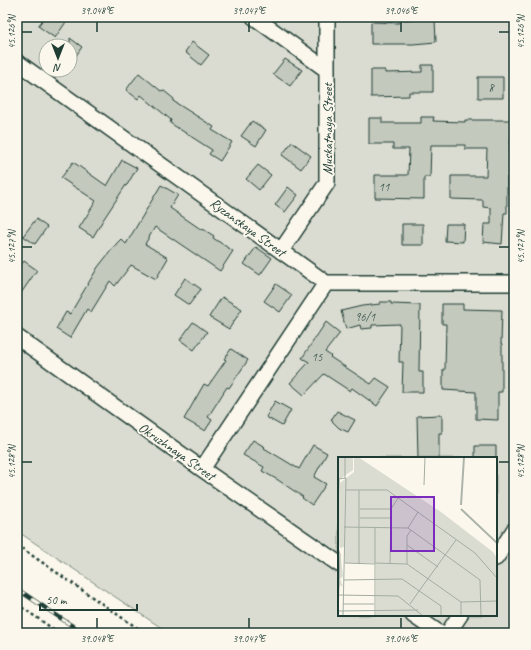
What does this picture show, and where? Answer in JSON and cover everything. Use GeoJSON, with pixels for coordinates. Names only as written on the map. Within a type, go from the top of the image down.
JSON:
{"type":"FeatureCollection","features":[{"type":"Feature","properties":{"kind":"street"},"geometry":{"type":"LineString","coordinates":[[254,17],[327,70]]}},
{"type":"Feature","properties":{"kind":"street","name":"Muskatnaya Street"},"geometry":{"type":"LineString","coordinates":[[281,251],[327,183],[327,17]]}},
{"type":"Feature","properties":{"kind":"street","name":"Ryzanskaya Street"},"geometry":{"type":"LineString","coordinates":[[17,62],[326,283]]}},
{"type":"Feature","properties":{"kind":"street"},"geometry":{"type":"LineString","coordinates":[[202,469],[326,283],[514,283]]}},
{"type":"Feature","properties":{"kind":"street","name":"Okruzhnaya Street"},"geometry":{"type":"LineString","coordinates":[[17,337],[202,469],[338,563]]}},
{"type":"Feature","properties":{"kind":"street"},"geometry":{"type":"LineString","coordinates":[[497,556],[514,530]]}},
{"type":"Feature","properties":{"kind":"street"},"geometry":{"type":"LineString","coordinates":[[414,616],[439,633]]}},
{"type":"Feature","properties":{"kind":"street"},"geometry":{"type":"LineString","coordinates":[[448,633],[459,616]]}},
{"type":"Feature","properties":{"kind":"path"},"geometry":{"type":"LineString","coordinates":[[17,545],[145,633]]}},
{"type":"Feature","properties":{"kind":"path"},"geometry":{"type":"LineString","coordinates":[[17,604],[59,633]]}},
{"type":"Feature","properties":{"kind":"shaded area"},"geometry":{"type":"Polygon","coordinates":[[[17,17],[514,17],[514,633],[169,633],[17,531],[17,17]]]}},
{"type":"Feature","properties":{"kind":"building"},"geometry":{"type":"Polygon","coordinates":[[[45,17],[59,17],[66,22],[55,38],[38,26],[45,17]]]}},
{"type":"Feature","properties":{"kind":"building"},"geometry":{"type":"Polygon","coordinates":[[[435,19],[436,42],[413,44],[371,44],[371,22],[399,23],[399,20],[435,19]]]}},
{"type":"Feature","properties":{"kind":"building"},"geometry":{"type":"Polygon","coordinates":[[[192,42],[209,55],[201,65],[185,52],[192,42]]]}},
{"type":"Feature","properties":{"kind":"building"},"geometry":{"type":"Polygon","coordinates":[[[78,44],[82,47],[78,53],[78,44]]]}},
{"type":"Feature","properties":{"kind":"building"},"geometry":{"type":"Polygon","coordinates":[[[285,59],[302,70],[290,86],[273,74],[285,59]]]}},
{"type":"Feature","properties":{"kind":"building"},"geometry":{"type":"Polygon","coordinates":[[[422,65],[433,65],[433,92],[409,92],[409,96],[371,97],[371,70],[385,70],[385,73],[422,72],[422,65]]]}},
{"type":"Feature","properties":{"kind":"building"},"geometry":{"type":"Polygon","coordinates":[[[139,73],[161,91],[163,90],[174,99],[173,101],[214,127],[212,130],[232,142],[220,161],[209,154],[212,150],[170,123],[171,120],[141,95],[138,99],[126,90],[139,73]]]}},
{"type":"Feature","properties":{"kind":"building"},"geometry":{"type":"Polygon","coordinates":[[[478,77],[503,77],[503,98],[478,98],[478,77]]]}},
{"type":"Feature","properties":{"kind":"building"},"geometry":{"type":"Polygon","coordinates":[[[421,117],[434,117],[433,121],[465,122],[465,120],[512,120],[509,177],[507,177],[507,213],[504,213],[502,244],[483,242],[484,224],[491,224],[491,208],[483,207],[483,200],[451,199],[451,176],[486,176],[487,149],[465,149],[465,145],[431,145],[430,177],[424,177],[424,199],[375,198],[375,175],[408,175],[409,149],[393,149],[393,144],[369,144],[369,118],[382,118],[382,123],[421,123],[421,117]]]}},
{"type":"Feature","properties":{"kind":"building"},"geometry":{"type":"Polygon","coordinates":[[[252,121],[266,130],[256,146],[241,136],[252,121]]]}},
{"type":"Feature","properties":{"kind":"building"},"geometry":{"type":"Polygon","coordinates":[[[292,142],[311,156],[301,169],[282,155],[292,142]]]}},
{"type":"Feature","properties":{"kind":"building"},"geometry":{"type":"Polygon","coordinates":[[[122,160],[137,168],[93,237],[79,228],[96,201],[61,178],[73,162],[107,186],[122,160]]]}},
{"type":"Feature","properties":{"kind":"building"},"geometry":{"type":"Polygon","coordinates":[[[258,165],[271,175],[259,190],[246,179],[258,165]]]}},
{"type":"Feature","properties":{"kind":"building"},"geometry":{"type":"Polygon","coordinates":[[[161,185],[178,195],[170,208],[202,230],[203,229],[214,236],[213,238],[233,251],[220,271],[155,227],[145,244],[168,258],[156,279],[131,265],[115,286],[110,281],[91,312],[87,309],[70,338],[56,329],[66,312],[70,314],[98,267],[117,243],[121,239],[126,244],[161,185]]]}},
{"type":"Feature","properties":{"kind":"building"},"geometry":{"type":"Polygon","coordinates":[[[288,187],[298,195],[285,212],[275,205],[288,187]]]}},
{"type":"Feature","properties":{"kind":"building"},"geometry":{"type":"Polygon","coordinates":[[[36,219],[47,227],[35,244],[23,236],[36,219]]]}},
{"type":"Feature","properties":{"kind":"building"},"geometry":{"type":"Polygon","coordinates":[[[402,224],[423,224],[423,245],[402,245],[402,224]]]}},
{"type":"Feature","properties":{"kind":"building"},"geometry":{"type":"Polygon","coordinates":[[[446,224],[464,224],[463,242],[445,241],[446,224]]]}},
{"type":"Feature","properties":{"kind":"building"},"geometry":{"type":"Polygon","coordinates":[[[256,247],[272,258],[260,275],[244,264],[256,247]]]}},
{"type":"Feature","properties":{"kind":"building"},"geometry":{"type":"Polygon","coordinates":[[[24,261],[37,270],[17,299],[17,270],[24,261]]]}},
{"type":"Feature","properties":{"kind":"building"},"geometry":{"type":"Polygon","coordinates":[[[185,278],[201,289],[189,305],[174,295],[185,278]]]}},
{"type":"Feature","properties":{"kind":"building"},"geometry":{"type":"Polygon","coordinates":[[[276,284],[292,295],[280,312],[264,301],[276,284]]]}},
{"type":"Feature","properties":{"kind":"building"},"geometry":{"type":"Polygon","coordinates":[[[222,297],[242,309],[229,329],[209,317],[222,297]]]}},
{"type":"Feature","properties":{"kind":"building"},"geometry":{"type":"Polygon","coordinates":[[[380,302],[420,305],[419,372],[423,372],[423,392],[402,392],[403,362],[399,362],[400,324],[372,325],[372,328],[361,329],[360,325],[346,329],[341,311],[362,306],[380,304],[380,302]]]}},
{"type":"Feature","properties":{"kind":"building"},"geometry":{"type":"Polygon","coordinates":[[[442,304],[463,304],[463,309],[502,310],[502,392],[498,392],[498,420],[476,419],[476,392],[443,390],[446,324],[442,324],[442,304]]]}},
{"type":"Feature","properties":{"kind":"building"},"geometry":{"type":"Polygon","coordinates":[[[193,322],[207,332],[194,350],[180,340],[193,322]]]}},
{"type":"Feature","properties":{"kind":"building"},"geometry":{"type":"Polygon","coordinates":[[[326,322],[340,333],[325,352],[331,356],[330,357],[371,384],[376,378],[390,387],[377,406],[352,388],[350,391],[324,374],[304,395],[290,383],[309,362],[302,358],[326,322]]]}},
{"type":"Feature","properties":{"kind":"building"},"geometry":{"type":"Polygon","coordinates":[[[231,349],[248,360],[229,388],[227,387],[208,417],[212,420],[205,431],[184,419],[204,384],[208,386],[226,360],[224,359],[231,349]]]}},
{"type":"Feature","properties":{"kind":"building"},"geometry":{"type":"Polygon","coordinates":[[[275,401],[291,410],[282,426],[266,417],[275,401]]]}},
{"type":"Feature","properties":{"kind":"building"},"geometry":{"type":"Polygon","coordinates":[[[337,411],[355,420],[348,432],[339,428],[331,420],[337,411]]]}},
{"type":"Feature","properties":{"kind":"building"},"geometry":{"type":"Polygon","coordinates":[[[442,415],[442,433],[439,433],[439,457],[418,457],[417,416],[442,415]]]}},
{"type":"Feature","properties":{"kind":"building"},"geometry":{"type":"Polygon","coordinates":[[[253,440],[299,469],[313,445],[327,453],[314,477],[326,484],[312,505],[278,480],[262,471],[264,467],[243,455],[253,440]]]}},
{"type":"Feature","properties":{"kind":"building"},"geometry":{"type":"Polygon","coordinates":[[[475,446],[496,446],[496,457],[475,457],[475,446]]]}},
{"type":"Feature","properties":{"kind":"railway"},"geometry":{"type":"LineString","coordinates":[[17,589],[83,633]]}}]}
